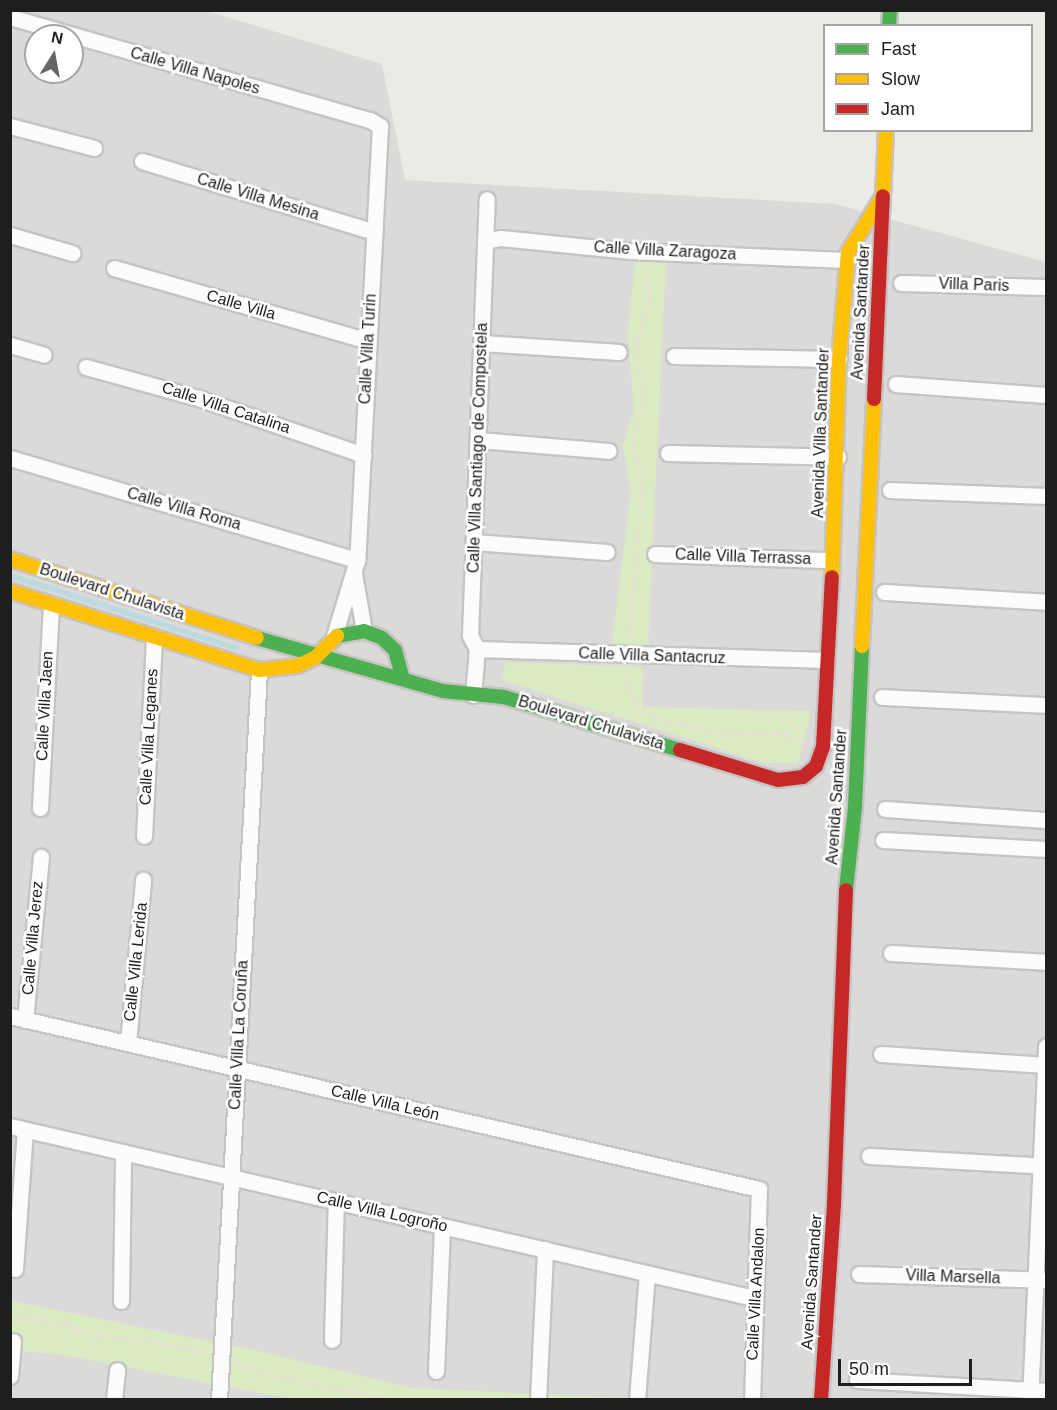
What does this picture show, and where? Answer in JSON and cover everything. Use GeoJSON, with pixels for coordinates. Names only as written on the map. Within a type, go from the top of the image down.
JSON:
{"type":"FeatureCollection","features":[{"type":"Feature","properties":{"kind":"street","name":"Calle Villa Napoles"},"geometry":{"type":"LineString","coordinates":[[10,17],[380,126]]}},
{"type":"Feature","properties":{"kind":"street"},"geometry":{"type":"LineString","coordinates":[[10,126],[94,148]]}},
{"type":"Feature","properties":{"kind":"street","name":"Calle Villa Turin"},"geometry":{"type":"LineString","coordinates":[[334,636],[355,566],[364,455],[374,232],[382,137],[380,126]]}},
{"type":"Feature","properties":{"kind":"street","name":"Avenida Villa Santander"},"geometry":{"type":"LineString","coordinates":[[823,747],[838,457],[839,359],[847,260],[848,252],[883,196],[886,132]]}},
{"type":"Feature","properties":{"kind":"street","name":"Calle Villa Mesina"},"geometry":{"type":"LineString","coordinates":[[142,161],[374,232]]}},
{"type":"Feature","properties":{"kind":"street","name":"Avenida Santander"},"geometry":{"type":"LineString","coordinates":[[821,1400],[834,1203],[842,934],[855,807],[883,196]]}},
{"type":"Feature","properties":{"kind":"street","name":"Calle Villa Santiago de Compostela"},"geometry":{"type":"LineString","coordinates":[[473,695],[477,649],[470,635],[487,199]]}},
{"type":"Feature","properties":{"kind":"street"},"geometry":{"type":"LineString","coordinates":[[10,235],[72,253]]}},
{"type":"Feature","properties":{"kind":"street","name":"Calle Villa Zaragoza"},"geometry":{"type":"LineString","coordinates":[[485,241],[501,238],[630,251],[847,260]]}},
{"type":"Feature","properties":{"kind":"street","name":"Calle Villa"},"geometry":{"type":"LineString","coordinates":[[114,268],[368,341]]}},
{"type":"Feature","properties":{"kind":"street","name":"Villa Paris"},"geometry":{"type":"LineString","coordinates":[[901,283],[1047,287]]}},
{"type":"Feature","properties":{"kind":"street"},"geometry":{"type":"LineString","coordinates":[[482,344],[619,352]]}},
{"type":"Feature","properties":{"kind":"street"},"geometry":{"type":"LineString","coordinates":[[10,345],[44,356]]}},
{"type":"Feature","properties":{"kind":"street"},"geometry":{"type":"LineString","coordinates":[[674,356],[839,359]]}},
{"type":"Feature","properties":{"kind":"street","name":"Calle Villa Catalina"},"geometry":{"type":"LineString","coordinates":[[86,367],[201,399],[364,455]]}},
{"type":"Feature","properties":{"kind":"street"},"geometry":{"type":"LineString","coordinates":[[896,384],[1047,395]]}},
{"type":"Feature","properties":{"kind":"street"},"geometry":{"type":"LineString","coordinates":[[479,441],[609,451]]}},
{"type":"Feature","properties":{"kind":"street"},"geometry":{"type":"LineString","coordinates":[[668,453],[838,457]]}},
{"type":"Feature","properties":{"kind":"street","name":"Calle Villa Roma"},"geometry":{"type":"LineString","coordinates":[[10,458],[355,566]]}},
{"type":"Feature","properties":{"kind":"street"},"geometry":{"type":"LineString","coordinates":[[891,490],[1047,496]]}},
{"type":"Feature","properties":{"kind":"street"},"geometry":{"type":"LineString","coordinates":[[474,542],[607,552]]}},
{"type":"Feature","properties":{"kind":"street","name":"Calle Villa Terrassa"},"geometry":{"type":"LineString","coordinates":[[655,554],[831,560]]}},
{"type":"Feature","properties":{"kind":"street","name":"Boulevard Chulavista"},"geometry":{"type":"LineString","coordinates":[[10,559],[316,657],[402,677],[443,691],[504,697],[778,780]]}},
{"type":"Feature","properties":{"kind":"street","name":"Calle Villa Turin"},"geometry":{"type":"LineString","coordinates":[[355,566],[364,630]]}},
{"type":"Feature","properties":{"kind":"street","name":"Boulevard Chulavista"},"geometry":{"type":"LineString","coordinates":[[10,591],[259,670],[297,666],[316,657],[334,636]]}},
{"type":"Feature","properties":{"kind":"street"},"geometry":{"type":"LineString","coordinates":[[884,592],[1047,602]]}},
{"type":"Feature","properties":{"kind":"street","name":"Calle Villa Jaen"},"geometry":{"type":"LineString","coordinates":[[40,808],[51,604]]}},
{"type":"Feature","properties":{"kind":"street"},"geometry":{"type":"LineString","coordinates":[[334,636],[364,630],[382,638],[394,650],[402,677]]}},
{"type":"Feature","properties":{"kind":"street","name":"Calle Villa Leganes"},"geometry":{"type":"LineString","coordinates":[[144,836],[154,637]]}},
{"type":"Feature","properties":{"kind":"street","name":"Calle Villa Santacruz"},"geometry":{"type":"LineString","coordinates":[[477,649],[827,660]]}},
{"type":"Feature","properties":{"kind":"street","name":"Calle Villa La Coruña"},"geometry":{"type":"LineString","coordinates":[[219,1400],[259,670]]}},
{"type":"Feature","properties":{"kind":"street"},"geometry":{"type":"LineString","coordinates":[[882,698],[1047,705]]}},
{"type":"Feature","properties":{"kind":"street","name":"Avenida Santander"},"geometry":{"type":"LineString","coordinates":[[778,780],[803,777],[816,766],[823,747]]}},
{"type":"Feature","properties":{"kind":"street"},"geometry":{"type":"LineString","coordinates":[[885,809],[1047,820]]}},
{"type":"Feature","properties":{"kind":"street"},"geometry":{"type":"LineString","coordinates":[[883,840],[1047,849]]}},
{"type":"Feature","properties":{"kind":"street","name":"Calle Villa Jerez"},"geometry":{"type":"LineString","coordinates":[[18,1018],[41,857]]}},
{"type":"Feature","properties":{"kind":"street","name":"Calle Villa Lerida"},"geometry":{"type":"LineString","coordinates":[[128,1043],[143,880]]}},
{"type":"Feature","properties":{"kind":"street"},"geometry":{"type":"LineString","coordinates":[[891,953],[1047,962]]}},
{"type":"Feature","properties":{"kind":"street","name":"Calle Villa León"},"geometry":{"type":"LineString","coordinates":[[18,1018],[759,1189]]}},
{"type":"Feature","properties":{"kind":"street"},"geometry":{"type":"LineString","coordinates":[[1030,1395],[1040,1280],[1047,1046]]}},
{"type":"Feature","properties":{"kind":"street"},"geometry":{"type":"LineString","coordinates":[[881,1054],[1046,1065]]}},
{"type":"Feature","properties":{"kind":"street"},"geometry":{"type":"LineString","coordinates":[[15,1269],[18,1128]]}},
{"type":"Feature","properties":{"kind":"street","name":"Calle Villa Logroño"},"geometry":{"type":"LineString","coordinates":[[18,1128],[754,1298]]}},
{"type":"Feature","properties":{"kind":"street"},"geometry":{"type":"LineString","coordinates":[[121,1301],[123,1152]]}},
{"type":"Feature","properties":{"kind":"street"},"geometry":{"type":"LineString","coordinates":[[869,1156],[1042,1166]]}},
{"type":"Feature","properties":{"kind":"street","name":"Calle Villa Andalon"},"geometry":{"type":"LineString","coordinates":[[752,1400],[759,1189]]}},
{"type":"Feature","properties":{"kind":"street"},"geometry":{"type":"LineString","coordinates":[[332,1340],[336,1201]]}},
{"type":"Feature","properties":{"kind":"street"},"geometry":{"type":"LineString","coordinates":[[436,1371],[442,1226]]}},
{"type":"Feature","properties":{"kind":"street"},"geometry":{"type":"LineString","coordinates":[[538,1400],[545,1250]]}},
{"type":"Feature","properties":{"kind":"street"},"geometry":{"type":"LineString","coordinates":[[637,1400],[647,1273]]}},
{"type":"Feature","properties":{"kind":"street","name":"Villa Marsella"},"geometry":{"type":"LineString","coordinates":[[859,1274],[1040,1280]]}},
{"type":"Feature","properties":{"kind":"street"},"geometry":{"type":"LineString","coordinates":[[10,1376],[13,1341]]}},
{"type":"Feature","properties":{"kind":"street"},"geometry":{"type":"LineString","coordinates":[[114,1400],[117,1370]]}},
{"type":"Feature","properties":{"kind":"street"},"geometry":{"type":"LineString","coordinates":[[857,1380],[1030,1395],[1047,1391]]}},
{"type":"Feature","properties":{"kind":"path"},"geometry":{"type":"LineString","coordinates":[[10,1315],[67,1324],[95,1336],[148,1340],[221,1358],[281,1378],[392,1400]]}},
{"type":"Feature","properties":{"kind":"shaded area"},"geometry":{"type":"Polygon","coordinates":[[[10,11],[207,11],[382,64],[405,180],[835,204],[1046,262],[1046,1399],[11,1399],[10,11]]]}},
{"type":"Feature","properties":{"kind":"green space"},"geometry":{"type":"Polygon","coordinates":[[[635,259],[666,260],[648,644],[612,644],[631,491],[623,445],[634,409],[628,334],[635,259]]]}},
{"type":"Feature","properties":{"kind":"green space"},"geometry":{"type":"Polygon","coordinates":[[[506,662],[643,667],[642,707],[811,711],[798,763],[765,763],[501,680],[506,662]]]}},
{"type":"Feature","properties":{"kind":"green space"},"geometry":{"type":"Polygon","coordinates":[[[10,1301],[254,1350],[411,1388],[637,1399],[292,1399],[64,1355],[11,1350],[10,1301]]]}},
{"type":"Feature","properties":{"kind":"waterway"},"geometry":{"type":"LineString","coordinates":[[10,575],[237,648]]}},
{"type":"Feature","properties":{"kind":"traffic: fast"},"geometry":{"type":"LineString","coordinates":[[889,24],[890,10]]}},
{"type":"Feature","properties":{"kind":"traffic: fast"},"geometry":{"type":"LineString","coordinates":[[337,636],[364,631],[382,638],[395,650],[402,677]]}},
{"type":"Feature","properties":{"kind":"traffic: fast"},"geometry":{"type":"LineString","coordinates":[[257,638],[443,691],[504,697],[680,750]]}},
{"type":"Feature","properties":{"kind":"traffic: fast"},"geometry":{"type":"LineString","coordinates":[[846,890],[855,807],[862,646]]}},
{"type":"Feature","properties":{"kind":"traffic: slow"},"geometry":{"type":"LineString","coordinates":[[832,577],[839,359],[848,252],[883,196],[886,132]]}},
{"type":"Feature","properties":{"kind":"traffic: slow"},"geometry":{"type":"LineString","coordinates":[[862,646],[874,399]]}},
{"type":"Feature","properties":{"kind":"traffic: slow"},"geometry":{"type":"LineString","coordinates":[[10,559],[257,638]]}},
{"type":"Feature","properties":{"kind":"traffic: slow"},"geometry":{"type":"LineString","coordinates":[[10,591],[259,670],[297,666],[316,657],[337,636]]}},
{"type":"Feature","properties":{"kind":"traffic: jam"},"geometry":{"type":"LineString","coordinates":[[874,399],[883,196]]}},
{"type":"Feature","properties":{"kind":"traffic: jam"},"geometry":{"type":"LineString","coordinates":[[680,750],[778,780],[803,777],[816,766],[823,747],[832,577]]}},
{"type":"Feature","properties":{"kind":"traffic: jam"},"geometry":{"type":"LineString","coordinates":[[821,1400],[834,1203],[846,890]]}}]}
